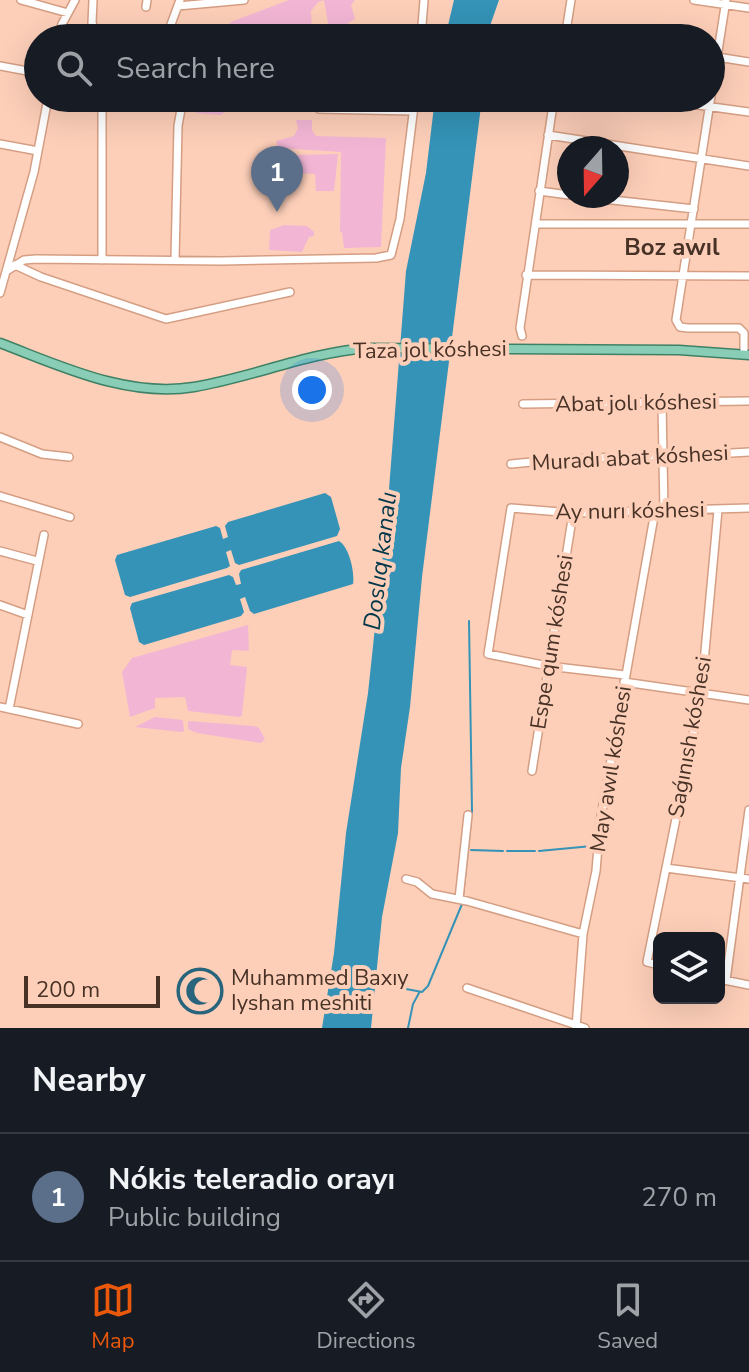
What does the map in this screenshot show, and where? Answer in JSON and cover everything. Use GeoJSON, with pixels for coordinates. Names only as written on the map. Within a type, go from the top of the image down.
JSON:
{"type":"FeatureCollection","features":[{"type":"Feature","properties":{"kind":"main road","name":"Taza jol kóshesi"},"geometry":{"type":"LineString","coordinates":[[0,343],[108,381],[154,389],[195,387],[327,353],[367,348],[679,350],[746,354]]}},
{"type":"Feature","properties":{"kind":"street"},"geometry":{"type":"LineString","coordinates":[[21,0],[68,13]]}},
{"type":"Feature","properties":{"kind":"street"},"geometry":{"type":"LineString","coordinates":[[64,24],[75,0]]}},
{"type":"Feature","properties":{"kind":"street"},"geometry":{"type":"LineString","coordinates":[[92,24],[93,0]]}},
{"type":"Feature","properties":{"kind":"street"},"geometry":{"type":"LineString","coordinates":[[171,24],[179,3],[244,0]]}},
{"type":"Feature","properties":{"kind":"street"},"geometry":{"type":"LineString","coordinates":[[422,24],[424,0]]}},
{"type":"Feature","properties":{"kind":"street"},"geometry":{"type":"LineString","coordinates":[[567,24],[571,0]]}},
{"type":"Feature","properties":{"kind":"street"},"geometry":{"type":"LineString","coordinates":[[694,0],[726,2],[749,8]]}},
{"type":"Feature","properties":{"kind":"street"},"geometry":{"type":"LineString","coordinates":[[721,24],[726,2]]}},
{"type":"Feature","properties":{"kind":"street"},"geometry":{"type":"LineString","coordinates":[[725,59],[749,62]]}},
{"type":"Feature","properties":{"kind":"street"},"geometry":{"type":"LineString","coordinates":[[0,66],[24,70]]}},
{"type":"Feature","properties":{"kind":"street"},"geometry":{"type":"LineString","coordinates":[[725,109],[749,112]]}},
{"type":"Feature","properties":{"kind":"street"},"geometry":{"type":"LineString","coordinates":[[0,293],[12,268],[45,112]]}},
{"type":"Feature","properties":{"kind":"street"},"geometry":{"type":"LineString","coordinates":[[102,112],[102,260]]}},
{"type":"Feature","properties":{"kind":"street"},"geometry":{"type":"LineString","coordinates":[[175,260],[180,112]]}},
{"type":"Feature","properties":{"kind":"street"},"geometry":{"type":"LineString","coordinates":[[12,268],[36,259],[376,258],[391,255],[400,219],[413,112]]}},
{"type":"Feature","properties":{"kind":"street"},"geometry":{"type":"LineString","coordinates":[[522,336],[520,328],[526,275],[537,224],[552,112]]}},
{"type":"Feature","properties":{"kind":"street"},"geometry":{"type":"LineString","coordinates":[[709,112],[676,320],[680,327],[739,328],[746,333],[746,354]]}},
{"type":"Feature","properties":{"kind":"street"},"geometry":{"type":"LineString","coordinates":[[548,135],[749,166]]}},
{"type":"Feature","properties":{"kind":"street"},"geometry":{"type":"LineString","coordinates":[[0,144],[38,151]]}},
{"type":"Feature","properties":{"kind":"street"},"geometry":{"type":"LineString","coordinates":[[539,191],[557,193]]}},
{"type":"Feature","properties":{"kind":"street"},"geometry":{"type":"LineString","coordinates":[[629,202],[694,209]]}},
{"type":"Feature","properties":{"kind":"street"},"geometry":{"type":"LineString","coordinates":[[537,224],[749,224]]}},
{"type":"Feature","properties":{"kind":"street"},"geometry":{"type":"LineString","coordinates":[[12,268],[166,319],[290,292]]}},
{"type":"Feature","properties":{"kind":"street"},"geometry":{"type":"LineString","coordinates":[[526,275],[749,276]]}},
{"type":"Feature","properties":{"kind":"street","name":"Abat jolı kóshesi"},"geometry":{"type":"LineString","coordinates":[[523,404],[749,401]]}},
{"type":"Feature","properties":{"kind":"street"},"geometry":{"type":"LineString","coordinates":[[662,403],[664,511]]}},
{"type":"Feature","properties":{"kind":"street"},"geometry":{"type":"LineString","coordinates":[[0,437],[42,454],[69,457]]}},
{"type":"Feature","properties":{"kind":"street","name":"Muradı abat kóshesi"},"geometry":{"type":"LineString","coordinates":[[511,464],[563,458],[663,458],[749,452]]}},
{"type":"Feature","properties":{"kind":"street"},"geometry":{"type":"LineString","coordinates":[[0,496],[70,517]]}},
{"type":"Feature","properties":{"kind":"street","name":"Ay nurı kóshesi"},"geometry":{"type":"LineString","coordinates":[[548,666],[488,654],[511,508],[573,513],[749,508]]}},
{"type":"Feature","properties":{"kind":"street","name":"Saǵınısh kóshesi"},"geometry":{"type":"LineString","coordinates":[[653,932],[701,695],[718,510]]}},
{"type":"Feature","properties":{"kind":"street","name":"May awıl kóshesi"},"geometry":{"type":"LineString","coordinates":[[579,1027],[583,934],[655,511]]}},
{"type":"Feature","properties":{"kind":"street","name":"Espe qum kóshesi"},"geometry":{"type":"LineString","coordinates":[[532,771],[573,513]]}},
{"type":"Feature","properties":{"kind":"street"},"geometry":{"type":"LineString","coordinates":[[9,709],[44,535]]}},
{"type":"Feature","properties":{"kind":"street"},"geometry":{"type":"LineString","coordinates":[[0,551],[37,561]]}},
{"type":"Feature","properties":{"kind":"street"},"geometry":{"type":"LineString","coordinates":[[0,605],[28,615]]}},
{"type":"Feature","properties":{"kind":"street"},"geometry":{"type":"LineString","coordinates":[[548,666],[625,678],[701,695],[749,700]]}},
{"type":"Feature","properties":{"kind":"street"},"geometry":{"type":"LineString","coordinates":[[0,707],[78,724]]}},
{"type":"Feature","properties":{"kind":"street"},"geometry":{"type":"LineString","coordinates":[[725,961],[749,810]]}},
{"type":"Feature","properties":{"kind":"street"},"geometry":{"type":"LineString","coordinates":[[459,899],[468,815]]}},
{"type":"Feature","properties":{"kind":"street"},"geometry":{"type":"LineString","coordinates":[[666,868],[749,879]]}},
{"type":"Feature","properties":{"kind":"street"},"geometry":{"type":"LineString","coordinates":[[406,879],[417,882],[432,894],[583,934]]}},
{"type":"Feature","properties":{"kind":"street","name":"Saǵınısh kóshesi"},"geometry":{"type":"LineString","coordinates":[[653,932],[647,962],[653,964]]}},
{"type":"Feature","properties":{"kind":"street"},"geometry":{"type":"LineString","coordinates":[[725,980],[749,985]]}},
{"type":"Feature","properties":{"kind":"street"},"geometry":{"type":"LineString","coordinates":[[467,988],[579,1027]]}},
{"type":"Feature","properties":{"kind":"shaded area"},"geometry":{"type":"Polygon","coordinates":[[[289,0],[324,0],[311,11],[312,24],[229,24],[289,0]]]}},
{"type":"Feature","properties":{"kind":"shaded area"},"geometry":{"type":"Polygon","coordinates":[[[324,0],[355,0],[351,5],[355,19],[348,24],[328,24],[324,0]]]}},
{"type":"Feature","properties":{"kind":"shaded area"},"geometry":{"type":"Polygon","coordinates":[[[196,112],[225,112],[221,115],[196,112]]]}},
{"type":"Feature","properties":{"kind":"shaded area"},"geometry":{"type":"Polygon","coordinates":[[[296,120],[312,120],[312,130],[316,136],[386,138],[381,247],[344,248],[340,232],[341,152],[278,148],[276,141],[294,136],[298,128],[296,120]]]}},
{"type":"Feature","properties":{"kind":"shaded area"},"geometry":{"type":"Polygon","coordinates":[[[338,154],[334,191],[316,191],[315,174],[293,173],[294,155],[338,154]]]}},
{"type":"Feature","properties":{"kind":"shaded area"},"geometry":{"type":"Polygon","coordinates":[[[284,225],[307,226],[314,232],[302,252],[269,250],[270,230],[284,225]]]}},
{"type":"Feature","properties":{"kind":"shaded area"},"geometry":{"type":"Polygon","coordinates":[[[248,625],[249,651],[232,650],[230,665],[247,667],[242,715],[188,711],[185,697],[155,698],[155,708],[130,717],[122,672],[132,658],[248,625]]]}},
{"type":"Feature","properties":{"kind":"shaded area"},"geometry":{"type":"Polygon","coordinates":[[[155,717],[183,720],[184,731],[135,727],[155,717]]]}},
{"type":"Feature","properties":{"kind":"shaded area"},"geometry":{"type":"Polygon","coordinates":[[[188,721],[254,726],[259,728],[265,739],[261,743],[197,733],[188,729],[188,721]]]}},
{"type":"Feature","properties":{"kind":"water"},"geometry":{"type":"Polygon","coordinates":[[[454,0],[499,0],[491,24],[448,24],[454,0]]]}},
{"type":"Feature","properties":{"kind":"water"},"geometry":{"type":"Polygon","coordinates":[[[433,112],[480,112],[422,577],[401,768],[398,833],[382,917],[371,1028],[322,1028],[334,953],[346,833],[368,693],[387,515],[406,271],[426,173],[433,112]]]}},
{"type":"Feature","properties":{"kind":"water"},"geometry":{"type":"Polygon","coordinates":[[[325,493],[331,497],[340,529],[337,536],[239,565],[235,563],[231,550],[226,552],[230,566],[227,568],[130,597],[125,595],[115,560],[117,555],[216,526],[220,528],[223,539],[228,537],[225,526],[228,522],[325,493]]]}},
{"type":"Feature","properties":{"kind":"water"},"geometry":{"type":"Polygon","coordinates":[[[339,541],[350,560],[353,584],[254,614],[245,597],[240,599],[244,612],[241,616],[144,645],[139,642],[130,608],[132,603],[229,575],[236,585],[241,584],[241,570],[339,541]]]}},
{"type":"Feature","properties":{"kind":"waterway"},"geometry":{"type":"LineString","coordinates":[[463,896],[472,811],[469,621]]}},
{"type":"Feature","properties":{"kind":"waterway"},"geometry":{"type":"LineString","coordinates":[[539,851],[592,846]]}},
{"type":"Feature","properties":{"kind":"waterway"},"geometry":{"type":"LineString","coordinates":[[471,850],[503,851]]}},
{"type":"Feature","properties":{"kind":"waterway"},"geometry":{"type":"LineString","coordinates":[[507,851],[535,851]]}},
{"type":"Feature","properties":{"kind":"waterway"},"geometry":{"type":"LineString","coordinates":[[401,988],[422,992],[428,986],[462,904]]}},
{"type":"Feature","properties":{"kind":"waterway"},"geometry":{"type":"LineString","coordinates":[[388,986],[396,987]]}},
{"type":"Feature","properties":{"kind":"waterway"},"geometry":{"type":"LineString","coordinates":[[408,1028],[413,1004],[419,993]]}},
{"type":"Feature","properties":{"kind":"place","name":"Nókis teleradio orayı"},"geometry":{"type":"Point","coordinates":[277,212]}},
{"type":"Feature","properties":{"kind":"place","name":"Muhammed Baxıy Iyshan meshiti"},"geometry":{"type":"Point","coordinates":[200,991]}},
{"type":"Feature","properties":{"kind":"district","name":"Boz awıl"},"geometry":{"type":"Point","coordinates":[672,247]}},
{"type":"Feature","properties":{"kind":"water label","name":"Doslıq kanalı"},"geometry":{"type":"Point","coordinates":[380,561]}}]}
